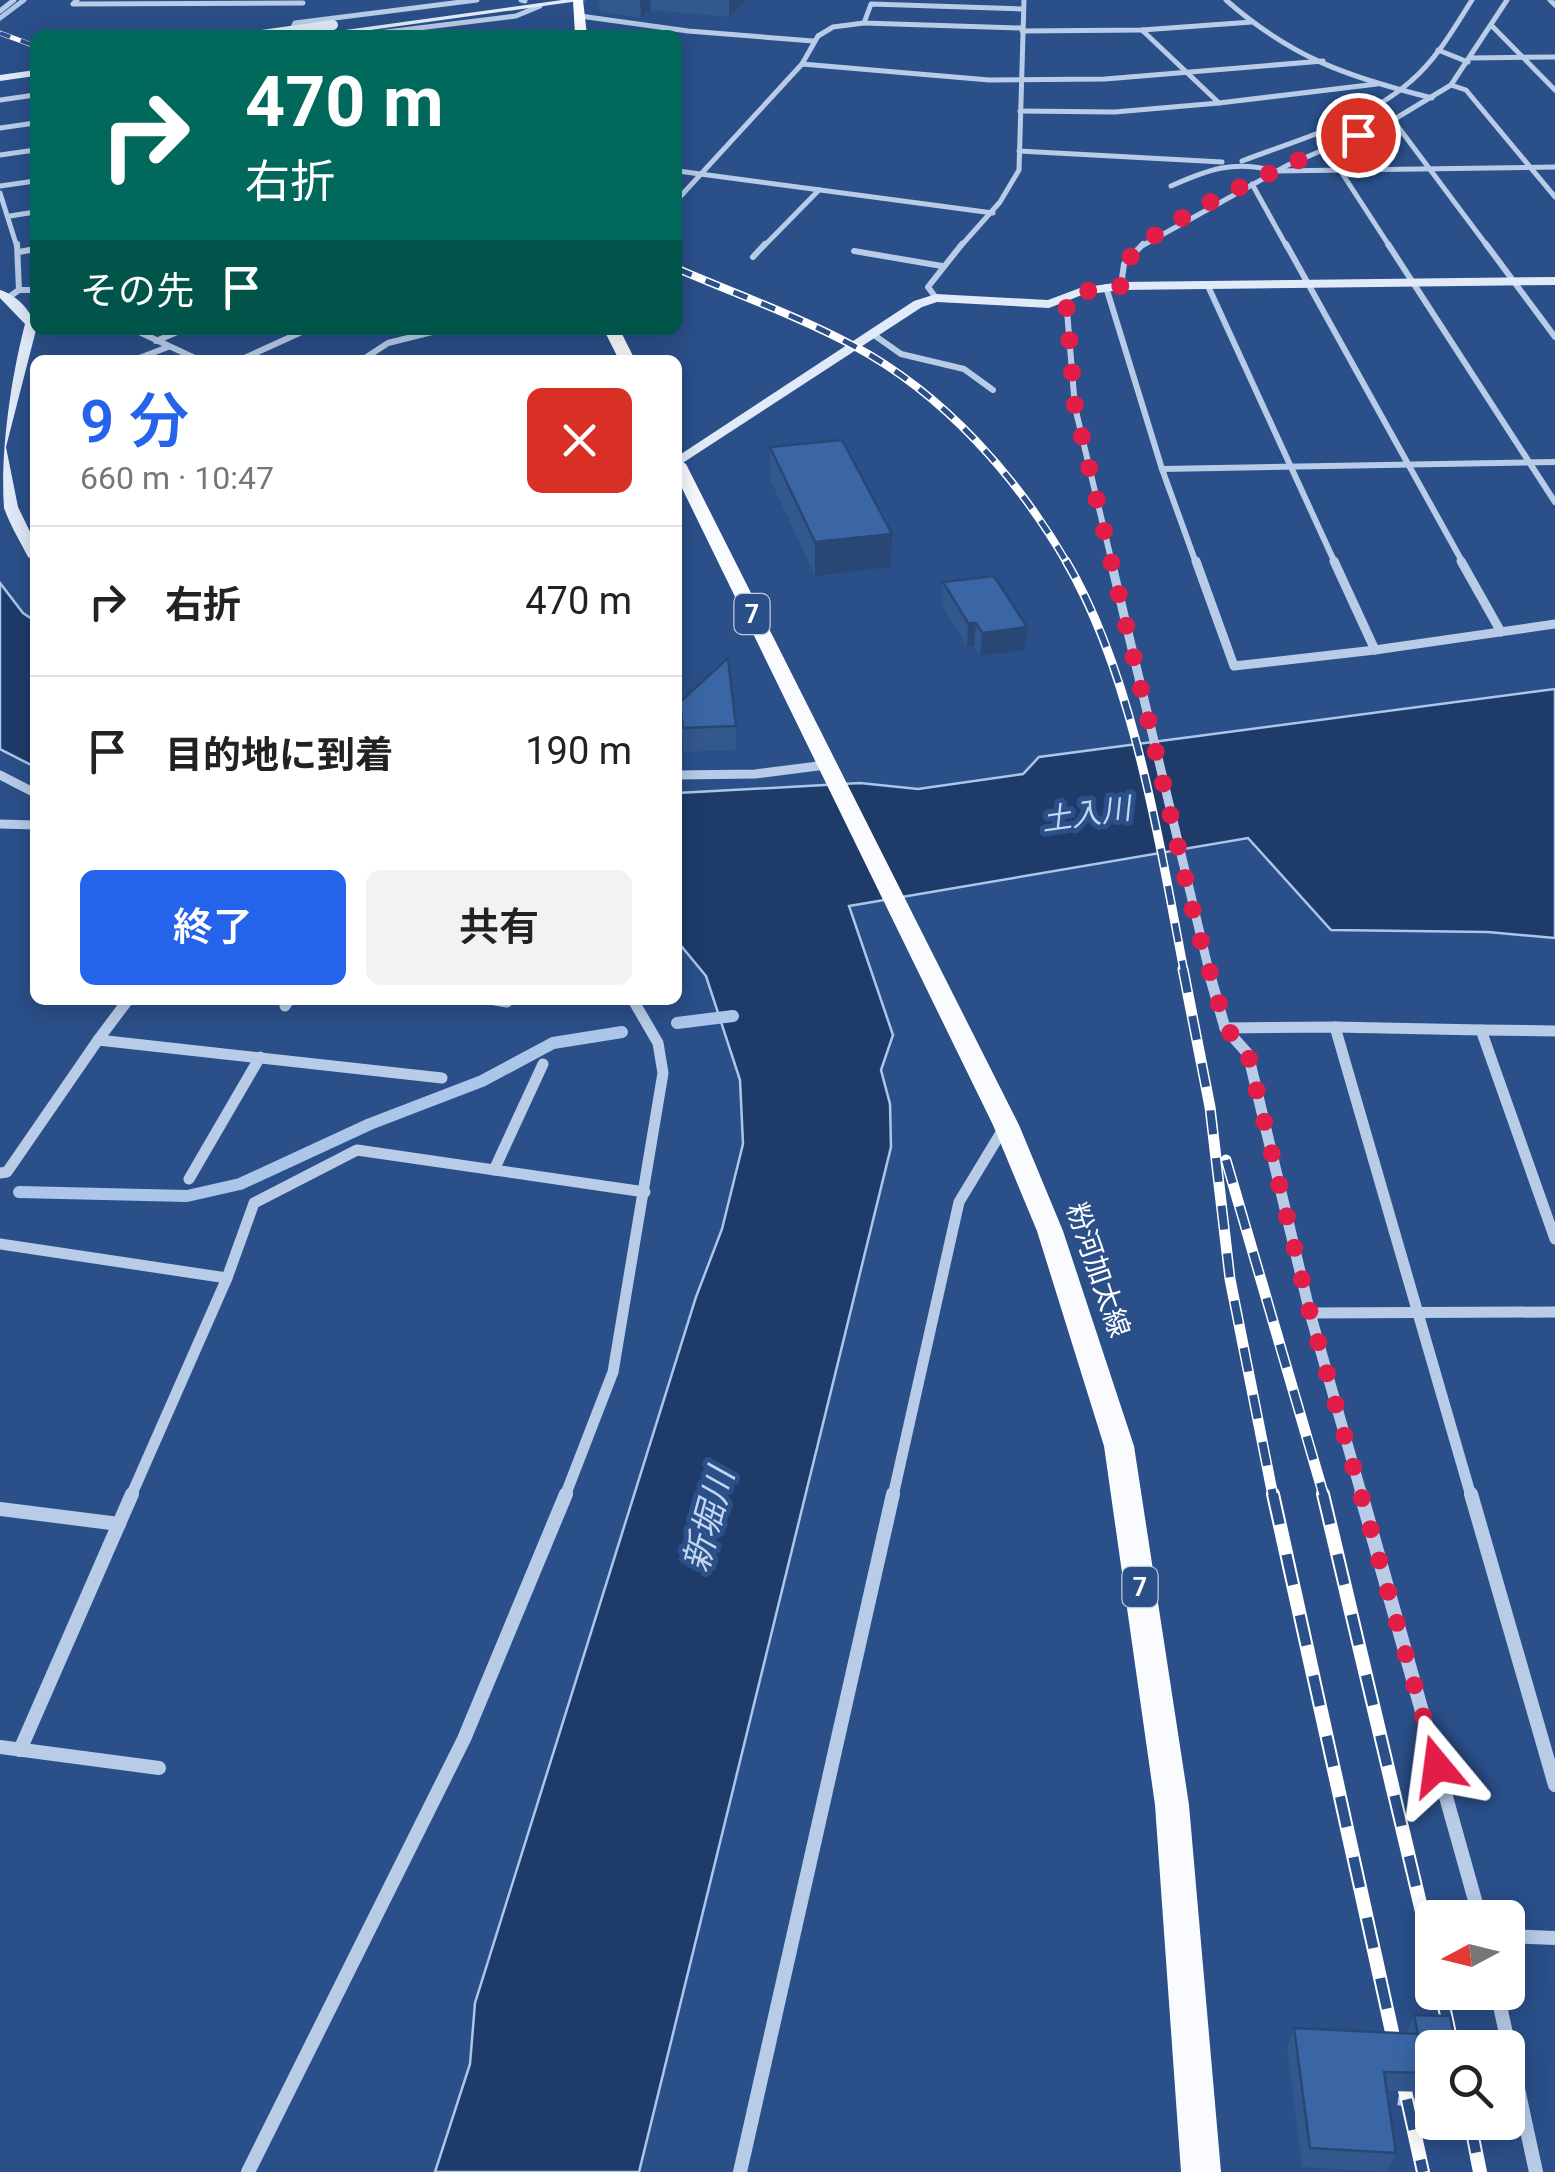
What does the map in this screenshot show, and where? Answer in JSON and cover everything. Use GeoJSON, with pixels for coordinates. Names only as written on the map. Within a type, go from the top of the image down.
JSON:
{"type":"FeatureCollection","features":[{"type":"Feature","properties":{"kind":"main road"},"geometry":{"type":"LineString","coordinates":[[579,0],[581,30]]}},
{"type":"Feature","properties":{"kind":"main road","name":"粉河加太線"},"geometry":{"type":"LineString","coordinates":[[682,471],[1006,1125],[1050,1231],[1119,1446],[1172,1804],[1200,2172]]}},
{"type":"Feature","properties":{"kind":"street"},"geometry":{"type":"LineString","coordinates":[[0,11],[14,0]]}},
{"type":"Feature","properties":{"kind":"street"},"geometry":{"type":"LineString","coordinates":[[76,0],[73,4],[304,1],[292,30]]}},
{"type":"Feature","properties":{"kind":"street"},"geometry":{"type":"LineString","coordinates":[[295,23],[478,0]]}},
{"type":"Feature","properties":{"kind":"street"},"geometry":{"type":"LineString","coordinates":[[332,30],[525,0]]}},
{"type":"Feature","properties":{"kind":"street"},"geometry":{"type":"LineString","coordinates":[[324,30],[579,0]]}},
{"type":"Feature","properties":{"kind":"street"},"geometry":{"type":"LineString","coordinates":[[936,298],[928,287],[942,266],[1008,194],[1019,170],[1024,0]]}},
{"type":"Feature","properties":{"kind":"street"},"geometry":{"type":"LineString","coordinates":[[1226,0],[1270,38],[1379,84],[1432,98]]}},
{"type":"Feature","properties":{"kind":"street"},"geometry":{"type":"LineString","coordinates":[[1242,161],[1367,109],[1400,90],[1438,50],[1472,0]]}},
{"type":"Feature","properties":{"kind":"street"},"geometry":{"type":"LineString","coordinates":[[1121,286],[1124,264],[1145,242],[1276,170],[1394,120],[1451,85],[1508,0]]}},
{"type":"Feature","properties":{"kind":"street"},"geometry":{"type":"LineString","coordinates":[[864,22],[871,4],[1022,9]]}},
{"type":"Feature","properties":{"kind":"street"},"geometry":{"type":"LineString","coordinates":[[403,30],[516,16],[540,6]]}},
{"type":"Feature","properties":{"kind":"street"},"geometry":{"type":"LineString","coordinates":[[580,16],[681,30]]}},
{"type":"Feature","properties":{"kind":"street"},"geometry":{"type":"LineString","coordinates":[[682,194],[802,64],[813,40],[839,22],[1142,30],[1252,22]]}},
{"type":"Feature","properties":{"kind":"street"},"geometry":{"type":"LineString","coordinates":[[1492,26],[1555,90]]}},
{"type":"Feature","properties":{"kind":"street"},"geometry":{"type":"LineString","coordinates":[[682,30],[813,40]]}},
{"type":"Feature","properties":{"kind":"street"},"geometry":{"type":"LineString","coordinates":[[1142,30],[1219,103]]}},
{"type":"Feature","properties":{"kind":"street"},"geometry":{"type":"LineString","coordinates":[[1438,50],[1469,60],[1555,58]]}},
{"type":"Feature","properties":{"kind":"street"},"geometry":{"type":"LineString","coordinates":[[802,64],[918,76],[1021,80],[1186,74],[1322,61]]}},
{"type":"Feature","properties":{"kind":"street"},"geometry":{"type":"LineString","coordinates":[[0,74],[30,71]]}},
{"type":"Feature","properties":{"kind":"street"},"geometry":{"type":"LineString","coordinates":[[1020,111],[1114,112],[1379,84]]}},
{"type":"Feature","properties":{"kind":"street"},"geometry":{"type":"LineString","coordinates":[[1451,85],[1466,90],[1555,196]]}},
{"type":"Feature","properties":{"kind":"street"},"geometry":{"type":"LineString","coordinates":[[0,100],[30,96]]}},
{"type":"Feature","properties":{"kind":"street"},"geometry":{"type":"LineString","coordinates":[[1394,120],[1555,337]]}},
{"type":"Feature","properties":{"kind":"street"},"geometry":{"type":"LineString","coordinates":[[0,128],[30,124]]}},
{"type":"Feature","properties":{"kind":"street"},"geometry":{"type":"LineString","coordinates":[[0,155],[30,151]]}},
{"type":"Feature","properties":{"kind":"street"},"geometry":{"type":"LineString","coordinates":[[1019,151],[1242,161],[1276,170],[1555,167]]}},
{"type":"Feature","properties":{"kind":"street"},"geometry":{"type":"LineString","coordinates":[[1171,186],[1224,162]]}},
{"type":"Feature","properties":{"kind":"street"},"geometry":{"type":"LineString","coordinates":[[1340,170],[1555,502]]}},
{"type":"Feature","properties":{"kind":"street"},"geometry":{"type":"LineString","coordinates":[[682,172],[993,213]]}},
{"type":"Feature","properties":{"kind":"street"},"geometry":{"type":"LineString","coordinates":[[30,182],[0,190],[19,252],[9,294],[30,320]]}},
{"type":"Feature","properties":{"kind":"street"},"geometry":{"type":"LineString","coordinates":[[1252,184],[1412,466],[1500,632]]}},
{"type":"Feature","properties":{"kind":"street"},"geometry":{"type":"LineString","coordinates":[[753,258],[819,190]]}},
{"type":"Feature","properties":{"kind":"street"},"geometry":{"type":"LineString","coordinates":[[10,216],[30,213]]}},
{"type":"Feature","properties":{"kind":"street"},"geometry":{"type":"LineString","coordinates":[[19,252],[30,250]]}},
{"type":"Feature","properties":{"kind":"street"},"geometry":{"type":"LineString","coordinates":[[854,251],[942,266]]}},
{"type":"Feature","properties":{"kind":"street"},"geometry":{"type":"LineString","coordinates":[[682,460],[918,304],[936,298],[1027,304],[1066,300],[1121,286],[1555,281]]}},
{"type":"Feature","properties":{"kind":"street"},"geometry":{"type":"LineString","coordinates":[[1208,286],[1375,650]]}},
{"type":"Feature","properties":{"kind":"street"},"geometry":{"type":"LineString","coordinates":[[1106,287],[1162,469],[1234,666],[1555,624]]}},
{"type":"Feature","properties":{"kind":"street"},"geometry":{"type":"LineString","coordinates":[[1066,300],[1075,407],[1196,924],[1226,1028],[1248,1054],[1310,1313],[1475,1900]]}},
{"type":"Feature","properties":{"kind":"street"},"geometry":{"type":"LineString","coordinates":[[30,335],[0,447],[10,507],[30,548]]}},
{"type":"Feature","properties":{"kind":"street"},"geometry":{"type":"LineString","coordinates":[[145,335],[187,355]]}},
{"type":"Feature","properties":{"kind":"street"},"geometry":{"type":"LineString","coordinates":[[156,341],[170,335]]}},
{"type":"Feature","properties":{"kind":"street"},"geometry":{"type":"LineString","coordinates":[[251,355],[295,335]]}},
{"type":"Feature","properties":{"kind":"street"},"geometry":{"type":"LineString","coordinates":[[369,355],[388,342],[418,335]]}},
{"type":"Feature","properties":{"kind":"street"},"geometry":{"type":"LineString","coordinates":[[874,335],[901,354],[964,369],[993,390]]}},
{"type":"Feature","properties":{"kind":"street"},"geometry":{"type":"LineString","coordinates":[[147,355],[168,347]]}},
{"type":"Feature","properties":{"kind":"street"},"geometry":{"type":"LineString","coordinates":[[1162,469],[1555,462]]}},
{"type":"Feature","properties":{"kind":"street"},"geometry":{"type":"LineString","coordinates":[[682,775],[755,774],[826,764]]}},
{"type":"Feature","properties":{"kind":"street"},"geometry":{"type":"LineString","coordinates":[[0,775],[30,790]]}},
{"type":"Feature","properties":{"kind":"street"},"geometry":{"type":"LineString","coordinates":[[0,824],[30,825]]}},
{"type":"Feature","properties":{"kind":"street"},"geometry":{"type":"LineString","coordinates":[[0,1187],[3,1172],[124,1005]]}},
{"type":"Feature","properties":{"kind":"street"},"geometry":{"type":"LineString","coordinates":[[248,2172],[464,1740],[613,1372],[662,1074],[658,1043],[637,1005]]}},
{"type":"Feature","properties":{"kind":"street"},"geometry":{"type":"LineString","coordinates":[[1226,1028],[1555,1031]]}},
{"type":"Feature","properties":{"kind":"street"},"geometry":{"type":"LineString","coordinates":[[1335,1028],[1555,1785]]}},
{"type":"Feature","properties":{"kind":"street"},"geometry":{"type":"LineString","coordinates":[[1481,1030],[1555,1239]]}},
{"type":"Feature","properties":{"kind":"street"},"geometry":{"type":"LineString","coordinates":[[98,1040],[442,1078]]}},
{"type":"Feature","properties":{"kind":"street"},"geometry":{"type":"LineString","coordinates":[[188,1179],[260,1057]]}},
{"type":"Feature","properties":{"kind":"street"},"geometry":{"type":"LineString","coordinates":[[494,1170],[543,1064]]}},
{"type":"Feature","properties":{"kind":"street"},"geometry":{"type":"LineString","coordinates":[[740,2172],[959,1202],[1006,1125]]}},
{"type":"Feature","properties":{"kind":"street"},"geometry":{"type":"LineString","coordinates":[[20,1750],[227,1278],[254,1203],[357,1150],[645,1192]]}},
{"type":"Feature","properties":{"kind":"street"},"geometry":{"type":"LineString","coordinates":[[0,1244],[227,1278]]}},
{"type":"Feature","properties":{"kind":"street"},"geometry":{"type":"LineString","coordinates":[[1310,1313],[1555,1312]]}},
{"type":"Feature","properties":{"kind":"street"},"geometry":{"type":"LineString","coordinates":[[0,1510],[119,1524]]}},
{"type":"Feature","properties":{"kind":"street"},"geometry":{"type":"LineString","coordinates":[[0,1746],[159,1768]]}},
{"type":"Feature","properties":{"kind":"street"},"geometry":{"type":"LineString","coordinates":[[1525,1937],[1555,1938]]}},
{"type":"Feature","properties":{"kind":"street"},"geometry":{"type":"LineString","coordinates":[[1501,2010],[1536,2172]]}},
{"type":"Feature","properties":{"kind":"path"},"geometry":{"type":"LineString","coordinates":[[1376,2099],[1415,2103]]}},
{"type":"Feature","properties":{"kind":"water"},"geometry":{"type":"Polygon","coordinates":[[[0,583],[30,618],[30,764],[0,749],[0,583]]]}},
{"type":"Feature","properties":{"kind":"water"},"geometry":{"type":"Polygon","coordinates":[[[1555,689],[1555,938],[1488,932],[1331,930],[1248,838],[849,906],[893,1035],[881,1070],[890,1104],[891,1147],[639,2172],[435,2172],[470,2064],[475,2003],[696,1297],[722,1229],[743,1144],[740,1080],[706,976],[682,947],[682,793],[860,783],[918,789],[1023,774],[1039,757],[1555,689]]]}},
{"type":"Feature","properties":{"kind":"building"},"geometry":{"type":"Polygon","coordinates":[[[842,440],[892,534],[815,542],[770,447],[842,440]]]}},
{"type":"Feature","properties":{"kind":"building"},"geometry":{"type":"Polygon","coordinates":[[[994,576],[1027,627],[982,633],[976,623],[968,623],[943,582],[994,576]]]}},
{"type":"Feature","properties":{"kind":"building"},"geometry":{"type":"Polygon","coordinates":[[[728,658],[736,726],[683,728],[682,700],[728,658]]]}},
{"type":"Feature","properties":{"kind":"building"},"geometry":{"type":"Polygon","coordinates":[[[1414,2015],[1450,2016],[1453,2030],[1417,2030],[1414,2015]]]}},
{"type":"Feature","properties":{"kind":"building"},"geometry":{"type":"Polygon","coordinates":[[[1294,2028],[1415,2034],[1415,2073],[1384,2072],[1396,2153],[1310,2148],[1294,2028]]]}},
{"type":"Feature","properties":{"kind":"waterway"},"geometry":{"type":"LineString","coordinates":[[0,18],[24,0]]}},
{"type":"Feature","properties":{"kind":"waterway"},"geometry":{"type":"LineString","coordinates":[[677,1023],[733,1016]]}},
{"type":"Feature","properties":{"kind":"waterway"},"geometry":{"type":"LineString","coordinates":[[19,1192],[187,1196],[240,1184],[370,1124],[482,1081],[553,1043],[622,1032]]}},
{"type":"Feature","properties":{"kind":"railway"},"geometry":{"type":"LineString","coordinates":[[0,33],[30,44]]}},
{"type":"Feature","properties":{"kind":"railway"},"geometry":{"type":"LineString","coordinates":[[682,271],[833,335],[918,388],[976,440],[1001,469],[1067,563]]}},
{"type":"Feature","properties":{"kind":"railway"},"geometry":{"type":"LineString","coordinates":[[1066,561],[1089,606],[1126,707],[1153,814],[1184,971]]}},
{"type":"Feature","properties":{"kind":"railway"},"geometry":{"type":"LineString","coordinates":[[1183,969],[1210,1107],[1230,1279],[1273,1496]]}},
{"type":"Feature","properties":{"kind":"railway"},"geometry":{"type":"LineString","coordinates":[[1226,1160],[1324,1496]]}},
{"type":"Feature","properties":{"kind":"railway"},"geometry":{"type":"LineString","coordinates":[[1273,1494],[1423,2172]]}},
{"type":"Feature","properties":{"kind":"railway"},"geometry":{"type":"LineString","coordinates":[[1323,1494],[1419,1900]]}},
{"type":"Feature","properties":{"kind":"railway"},"geometry":{"type":"LineString","coordinates":[[1445,2010],[1449,2030]]}},
{"type":"Feature","properties":{"kind":"railway"},"geometry":{"type":"LineString","coordinates":[[1474,2140],[1480,2172]]}},
{"type":"Feature","properties":{"kind":"route"},"geometry":{"type":"LineString","coordinates":[[1358,135],[1276,170],[1145,242],[1124,264],[1121,286],[1080,292],[1066,300],[1068,356],[1075,407],[1196,924],[1226,1028],[1248,1054],[1310,1313],[1437,1766]]}},
{"type":"Feature","properties":{"kind":"water label","name":"土入川"},"geometry":{"type":"Point","coordinates":[1086,814]}},
{"type":"Feature","properties":{"kind":"water label","name":"新堀川"},"geometry":{"type":"Point","coordinates":[709,1520]}}]}
